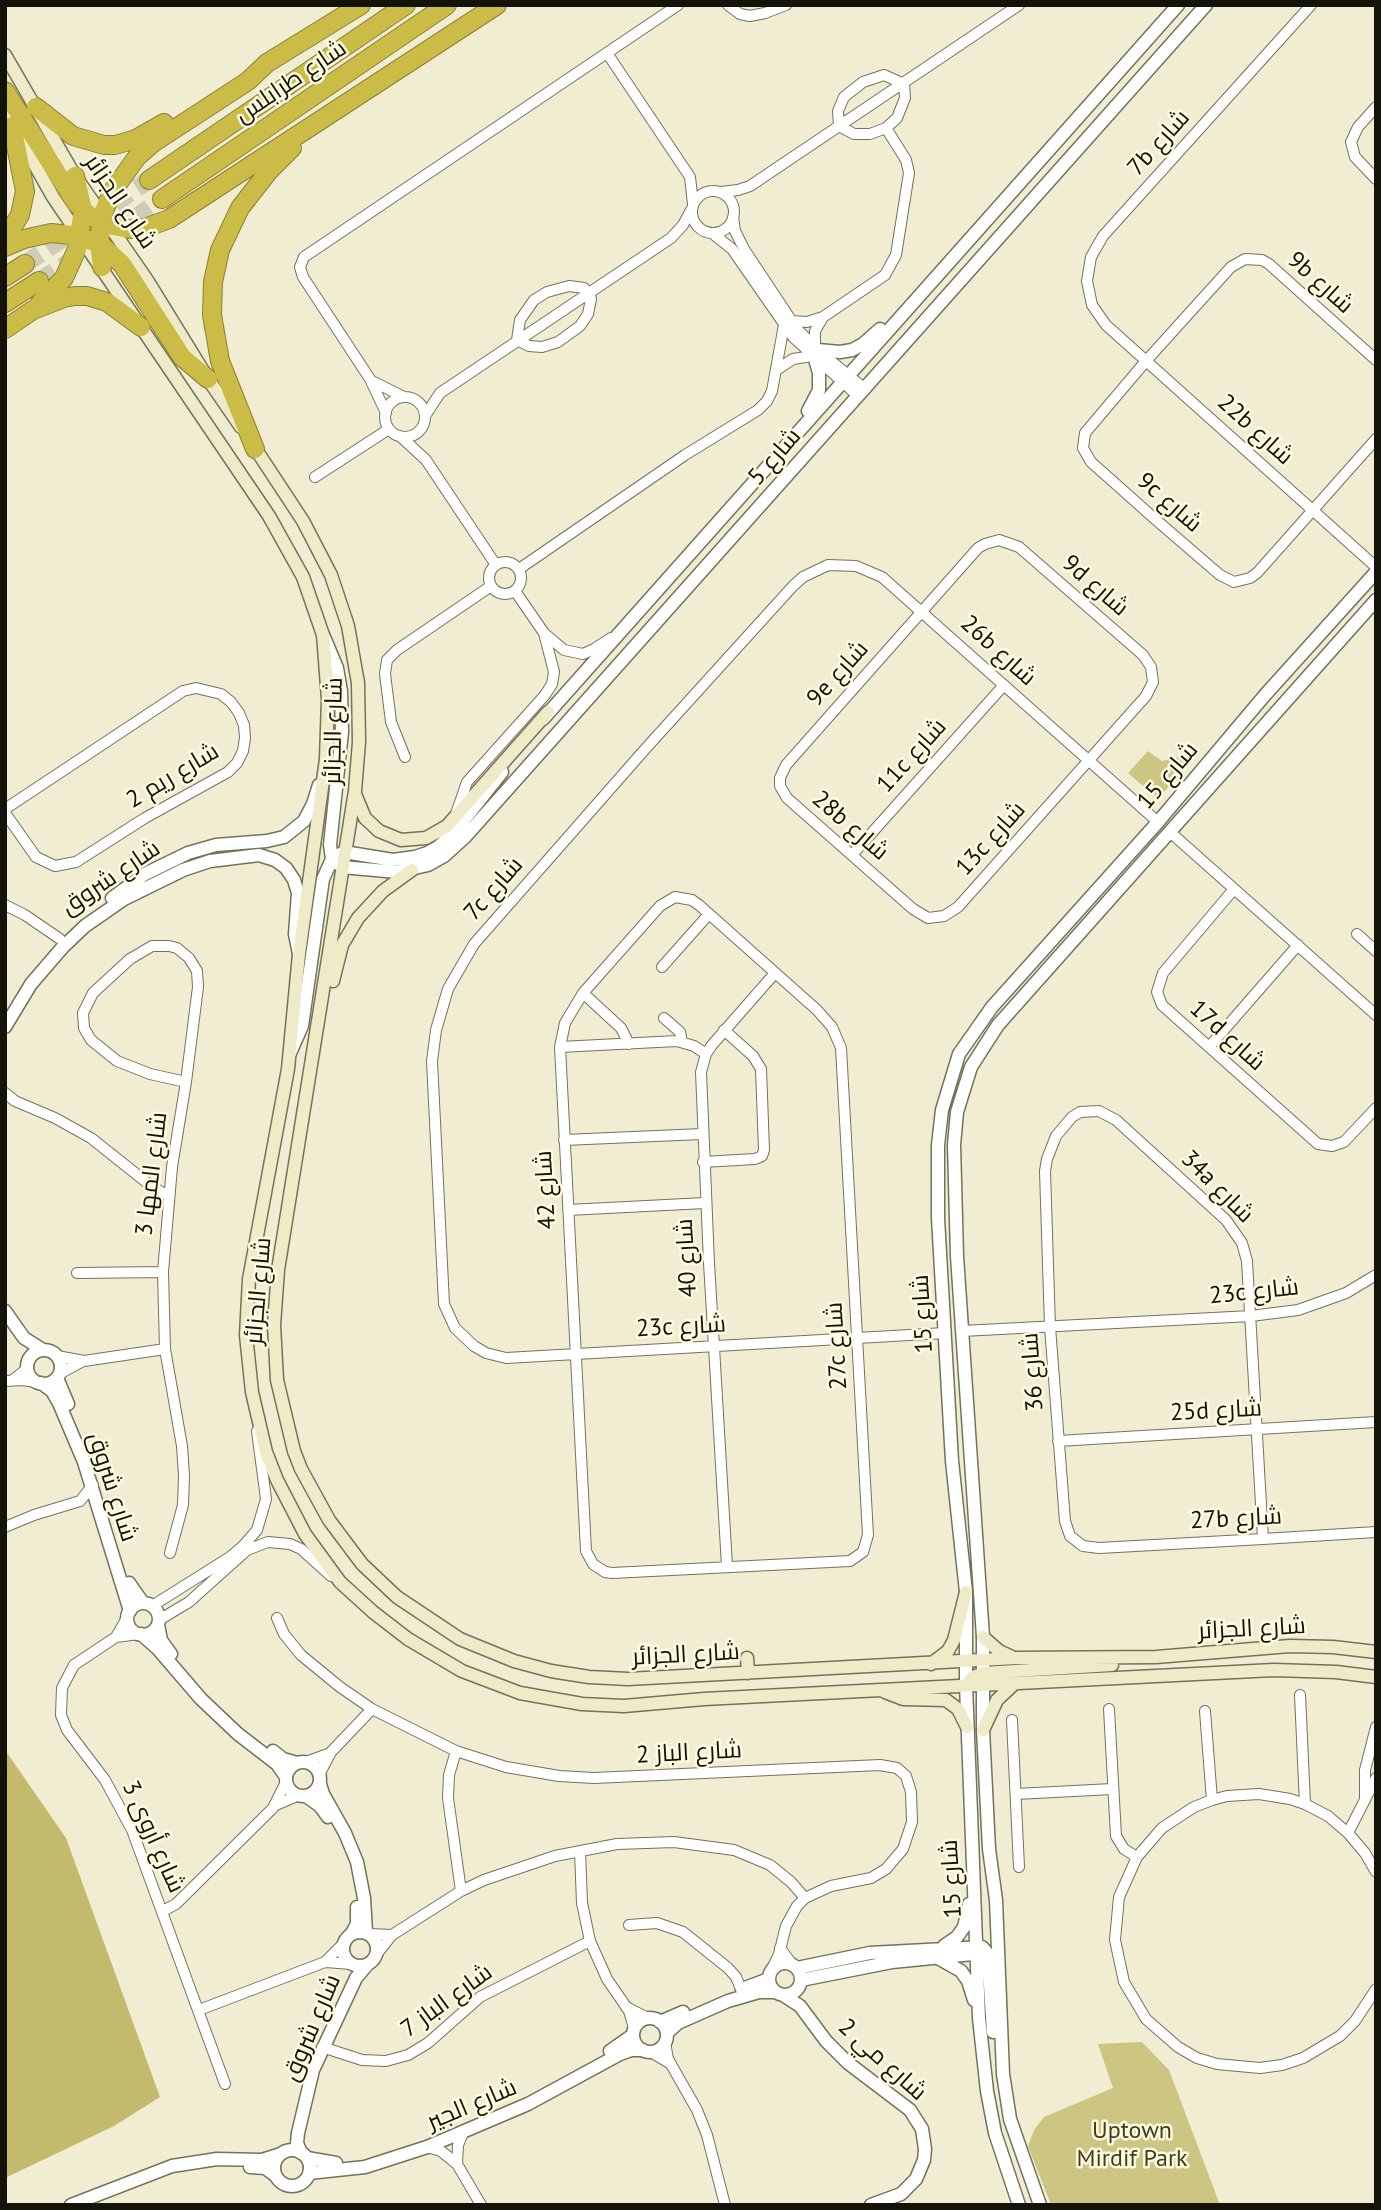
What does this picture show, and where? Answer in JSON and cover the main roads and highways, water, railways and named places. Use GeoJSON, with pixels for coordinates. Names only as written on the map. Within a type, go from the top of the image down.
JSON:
{"type":"FeatureCollection","features":[{"type":"Feature","properties":{"kind":"highway"},"geometry":{"type":"LineString","coordinates":[[36,107],[73,136],[93,144],[115,145],[146,134],[237,76],[267,63],[361,5]]}},
{"type":"Feature","properties":{"kind":"highway","name":"شارع طرابلس"},"geometry":{"type":"LineString","coordinates":[[149,180],[406,5]]}},
{"type":"Feature","properties":{"kind":"highway","name":"شارع طرابلس"},"geometry":{"type":"LineString","coordinates":[[162,199],[447,5]]}},
{"type":"Feature","properties":{"kind":"highway"},"geometry":{"type":"LineString","coordinates":[[5,91],[70,196],[83,210],[104,221],[138,229],[160,223],[497,5]]}},
{"type":"Feature","properties":{"kind":"highway"},"geometry":{"type":"LineString","coordinates":[[102,267],[99,243],[119,180],[145,150],[241,86],[267,63]]}},
{"type":"Feature","properties":{"kind":"highway"},"geometry":{"type":"LineString","coordinates":[[5,239],[20,215],[25,191],[9,119]]}},
{"type":"Feature","properties":{"kind":"highway"},"geometry":{"type":"LineString","coordinates":[[255,449],[224,375],[215,339],[212,298],[216,266],[229,229],[253,189],[319,121]]}},
{"type":"Feature","properties":{"kind":"highway"},"geometry":{"type":"LineString","coordinates":[[33,310],[67,273],[75,258],[83,210],[75,176]]}},
{"type":"Feature","properties":{"kind":"highway"},"geometry":{"type":"LineString","coordinates":[[5,247],[43,234],[80,237],[99,243],[122,264],[182,357],[208,379]]}},
{"type":"Feature","properties":{"kind":"highway"},"geometry":{"type":"LineString","coordinates":[[5,277],[26,264]]}},
{"type":"Feature","properties":{"kind":"highway"},"geometry":{"type":"LineString","coordinates":[[5,303],[39,281]]}},
{"type":"Feature","properties":{"kind":"highway"},"geometry":{"type":"LineString","coordinates":[[5,328],[33,310],[64,298],[87,296],[107,303],[141,327]]}},
{"type":"Feature","properties":{"kind":"main road","name":"شارع الجزائر"},"geometry":{"type":"LineString","coordinates":[[5,55],[75,176],[147,280],[317,547],[331,575],[348,626],[354,652],[359,709],[355,790],[339,859],[318,1028],[278,1270],[274,1352],[280,1398],[294,1451],[319,1503],[340,1536],[373,1576],[426,1618],[477,1647],[514,1661],[570,1675],[609,1679],[966,1662],[983,1673],[1014,1684],[1274,1670],[1315,1670],[1373,1679]]}},
{"type":"Feature","properties":{"kind":"main road","name":"شارع الجزائر"},"geometry":{"type":"LineString","coordinates":[[9,119],[53,197],[275,526],[303,577],[323,635],[328,699],[323,775],[299,954],[290,1054],[247,1297],[247,1354],[258,1424],[277,1480],[290,1508],[340,1582],[390,1626],[444,1662],[500,1687],[541,1698],[582,1704],[624,1706],[966,1685],[983,1673],[1016,1658],[1156,1657],[1290,1646],[1376,1652]]}},
{"type":"Feature","properties":{"kind":"main road"},"geometry":{"type":"LineString","coordinates":[[355,790],[360,810],[371,825],[385,835],[414,841],[437,833],[456,816],[548,712]]}},
{"type":"Feature","properties":{"kind":"main road"},"geometry":{"type":"LineString","coordinates":[[318,1028],[328,1003],[338,955],[346,936],[372,902],[412,870]]}},
{"type":"Feature","properties":{"kind":"main road"},"geometry":{"type":"LineString","coordinates":[[931,1664],[943,1656],[954,1640],[966,1592]]}},
{"type":"Feature","properties":{"kind":"main road"},"geometry":{"type":"LineString","coordinates":[[983,1637],[999,1651],[1016,1658]]}},
{"type":"Feature","properties":{"kind":"main road"},"geometry":{"type":"LineString","coordinates":[[983,1673],[1131,1664],[1156,1657]]}},
{"type":"Feature","properties":{"kind":"main road"},"geometry":{"type":"LineString","coordinates":[[747,1658],[748,1673]]}},
{"type":"Feature","properties":{"kind":"main road"},"geometry":{"type":"LineString","coordinates":[[983,1730],[993,1707],[1014,1684]]}},
{"type":"Feature","properties":{"kind":"main road"},"geometry":{"type":"LineString","coordinates":[[881,1690],[903,1699],[946,1700],[958,1709],[967,1727]]}},
{"type":"Feature","properties":{"kind":"tunnel"},"geometry":{"type":"LineString","coordinates":[[25,264],[149,180]]}},
{"type":"Feature","properties":{"kind":"tunnel"},"geometry":{"type":"LineString","coordinates":[[113,234],[162,199]]}},
{"type":"Feature","properties":{"kind":"tunnel"},"geometry":{"type":"LineString","coordinates":[[39,281],[78,257]]}},
{"type":"Feature","properties":{"kind":"park label","name":"Uptown Mirdif Park"},"geometry":{"type":"Point","coordinates":[1132,2145]}}]}
